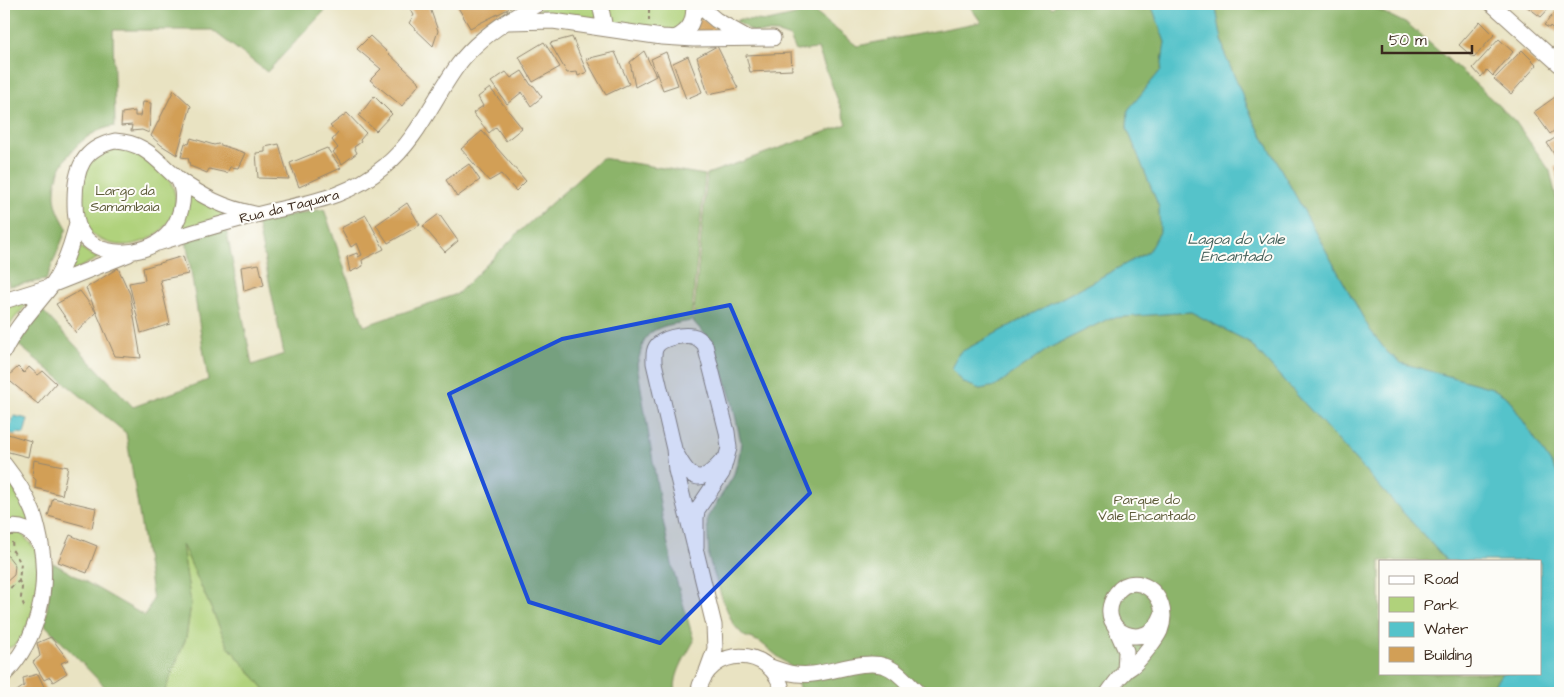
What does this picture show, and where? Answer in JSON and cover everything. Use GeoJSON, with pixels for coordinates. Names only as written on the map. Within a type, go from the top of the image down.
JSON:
{"type":"FeatureCollection","features":[{"type":"Feature","properties":{"kind":"street","name":"Rua da Taquara"},"geometry":{"type":"LineString","coordinates":[[158,243],[259,214],[312,203],[341,194],[365,182],[387,165],[406,145],[420,127],[458,65],[487,35],[538,4]]}},
{"type":"Feature","properties":{"kind":"street"},"geometry":{"type":"LineString","coordinates":[[600,4],[605,28]]}},
{"type":"Feature","properties":{"kind":"street"},"geometry":{"type":"LineString","coordinates":[[675,38],[689,28],[695,4]]}},
{"type":"Feature","properties":{"kind":"street"},"geometry":{"type":"LineString","coordinates":[[695,4],[716,20],[747,38]]}},
{"type":"Feature","properties":{"kind":"street"},"geometry":{"type":"LineString","coordinates":[[1492,4],[1548,52],[1560,65]]}},
{"type":"Feature","properties":{"kind":"street"},"geometry":{"type":"LineString","coordinates":[[506,22],[553,21],[605,28],[644,36],[675,38],[773,38]]}},
{"type":"Feature","properties":{"kind":"street"},"geometry":{"type":"LineString","coordinates":[[134,252],[119,252],[98,246],[88,240],[80,231],[77,223],[75,189],[78,174],[84,160],[92,149],[103,144],[115,141],[136,144],[154,157],[178,179],[207,198],[222,206],[259,214]]}},
{"type":"Feature","properties":{"kind":"street"},"geometry":{"type":"LineString","coordinates":[[4,301],[50,286],[158,243],[168,234],[179,216],[182,202],[178,179]]}},
{"type":"Feature","properties":{"kind":"street"},"geometry":{"type":"LineString","coordinates":[[4,352],[11,336],[50,286],[62,266],[77,223]]}},
{"type":"Feature","properties":{"kind":"street"},"geometry":{"type":"LineString","coordinates":[[696,547],[697,510],[722,473],[727,456],[728,440],[705,345],[700,339],[688,335],[660,343],[655,348],[653,354],[674,449],[676,470],[714,626],[715,649],[701,681],[698,693]]}},
{"type":"Feature","properties":{"kind":"street"},"geometry":{"type":"LineString","coordinates":[[674,449],[689,474],[696,477],[710,473],[727,456]]}},
{"type":"Feature","properties":{"kind":"street"},"geometry":{"type":"LineString","coordinates":[[4,464],[22,490],[33,511],[44,568],[44,582],[33,632],[23,650],[4,675]]}},
{"type":"Feature","properties":{"kind":"street"},"geometry":{"type":"LineString","coordinates":[[9,528],[23,527],[41,545]]}},
{"type":"Feature","properties":{"kind":"street"},"geometry":{"type":"LineString","coordinates":[[1108,693],[1125,672],[1133,666],[1159,633],[1162,615],[1160,598],[1148,586],[1139,584],[1130,584],[1116,593],[1110,609],[1111,618],[1126,651],[1125,672]]}},
{"type":"Feature","properties":{"kind":"street"},"geometry":{"type":"LineString","coordinates":[[1115,626],[1129,636],[1146,635],[1159,624],[1162,615]]}},
{"type":"Feature","properties":{"kind":"street"},"geometry":{"type":"LineString","coordinates":[[714,626],[724,643],[768,666],[788,674],[812,675],[876,664],[887,666],[896,672],[918,693]]}},
{"type":"Feature","properties":{"kind":"street"},"geometry":{"type":"LineString","coordinates":[[4,657],[23,650]]}},
{"type":"Feature","properties":{"kind":"street"},"geometry":{"type":"LineString","coordinates":[[707,671],[721,660],[748,656]]}},
{"type":"Feature","properties":{"kind":"street"},"geometry":{"type":"LineString","coordinates":[[768,666],[775,673],[783,693]]}},
{"type":"Feature","properties":{"kind":"street"},"geometry":{"type":"LineString","coordinates":[[789,693],[797,683],[812,675]]}},
{"type":"Feature","properties":{"kind":"path"},"geometry":{"type":"LineString","coordinates":[[644,36],[649,19],[649,4]]}},
{"type":"Feature","properties":{"kind":"path"},"geometry":{"type":"LineString","coordinates":[[9,528],[13,551],[21,563],[19,581],[22,587],[21,598],[26,609],[38,616]]}},
{"type":"Feature","properties":{"kind":"path"},"geometry":{"type":"LineString","coordinates":[[4,550],[13,551]]}},
{"type":"Feature","properties":{"kind":"path"},"geometry":{"type":"LineString","coordinates":[[4,593],[19,581]]}},
{"type":"Feature","properties":{"kind":"highlighted area"},"geometry":{"type":"Polygon","coordinates":[[[730,305],[810,493],[660,643],[529,602],[449,394],[562,339],[730,305]]]}},
{"type":"Feature","properties":{"kind":"green space"},"geometry":{"type":"Polygon","coordinates":[[[4,4],[331,4],[267,72],[212,30],[113,30],[115,126],[93,133],[83,140],[74,148],[61,168],[57,179],[55,201],[67,228],[46,280],[9,286],[4,263],[4,4]]]}},
{"type":"Feature","properties":{"kind":"green space"},"geometry":{"type":"Polygon","coordinates":[[[550,4],[688,4],[690,13],[678,30],[669,32],[520,18],[550,4]]]}},
{"type":"Feature","properties":{"kind":"green space","name":"Parque do Vale Encantado"},"geometry":{"type":"Polygon","coordinates":[[[968,4],[1048,4],[1053,8],[1056,4],[1151,4],[1165,42],[1161,70],[1128,110],[1127,128],[1159,207],[1160,232],[1148,252],[959,353],[952,369],[964,383],[980,389],[995,386],[1051,347],[1110,318],[1191,312],[1249,342],[1446,560],[1379,560],[1379,674],[1501,674],[1489,693],[801,693],[792,668],[760,642],[744,636],[733,624],[709,559],[707,518],[733,477],[741,442],[732,401],[718,357],[712,342],[693,321],[707,174],[847,124],[818,49],[796,51],[790,37],[778,33],[753,32],[736,21],[740,19],[768,21],[813,11],[857,46],[981,22],[968,4]]]}},
{"type":"Feature","properties":{"kind":"green space"},"geometry":{"type":"Polygon","coordinates":[[[1215,4],[1366,4],[1409,25],[1515,121],[1550,171],[1560,214],[1560,477],[1508,398],[1492,388],[1401,363],[1387,352],[1370,330],[1253,119],[1225,55],[1215,4]]]}},
{"type":"Feature","properties":{"kind":"green space","name":"Largo da Samambaia"},"geometry":{"type":"Polygon","coordinates":[[[119,147],[139,152],[147,157],[169,180],[175,198],[174,211],[168,223],[158,233],[146,240],[118,245],[94,236],[87,229],[82,220],[79,203],[90,158],[119,147]]]}},
{"type":"Feature","properties":{"kind":"green space"},"geometry":{"type":"Polygon","coordinates":[[[602,158],[705,175],[691,321],[671,324],[652,332],[644,341],[637,364],[662,516],[673,569],[694,641],[678,673],[675,686],[676,693],[268,693],[228,646],[182,544],[191,604],[186,638],[164,693],[111,693],[45,625],[53,563],[145,616],[153,599],[126,433],[16,343],[28,326],[43,311],[133,407],[208,380],[186,239],[226,228],[252,365],[284,354],[256,217],[291,215],[324,209],[364,326],[457,294],[520,231],[602,158]]]}},
{"type":"Feature","properties":{"kind":"green space"},"geometry":{"type":"Polygon","coordinates":[[[189,194],[234,214],[179,230],[189,194]]]}},
{"type":"Feature","properties":{"kind":"green space"},"geometry":{"type":"Polygon","coordinates":[[[76,244],[98,258],[63,276],[76,244]]]}},
{"type":"Feature","properties":{"kind":"green space"},"geometry":{"type":"Polygon","coordinates":[[[33,297],[14,319],[6,331],[4,306],[33,297]]]}},
{"type":"Feature","properties":{"kind":"green space"},"geometry":{"type":"Polygon","coordinates":[[[4,473],[9,480],[34,526],[4,524],[4,473]]]}},
{"type":"Feature","properties":{"kind":"green space"},"geometry":{"type":"Polygon","coordinates":[[[20,532],[38,552],[37,600],[21,640],[4,650],[4,534],[20,532]]]}},
{"type":"Feature","properties":{"kind":"green space"},"geometry":{"type":"Polygon","coordinates":[[[181,541],[228,646],[268,693],[164,693],[186,638],[191,604],[181,541]]]}},
{"type":"Feature","properties":{"kind":"water","name":"Lagoa do Vale Encantado"},"geometry":{"type":"Polygon","coordinates":[[[1151,4],[1215,4],[1225,55],[1253,119],[1370,330],[1387,352],[1401,363],[1492,388],[1508,398],[1560,477],[1560,693],[1489,693],[1501,674],[1542,674],[1542,560],[1446,560],[1249,342],[1191,312],[1110,318],[1051,347],[995,386],[980,389],[964,383],[952,369],[959,353],[1148,252],[1160,232],[1159,207],[1127,128],[1128,110],[1161,70],[1165,42],[1151,4]]]}},
{"type":"Feature","properties":{"kind":"water"},"geometry":{"type":"Polygon","coordinates":[[[14,416],[28,419],[24,434],[18,433],[15,435],[8,432],[14,416]]]}},
{"type":"Feature","properties":{"kind":"building"},"geometry":{"type":"Polygon","coordinates":[[[407,4],[426,4],[430,8],[438,31],[433,46],[409,23],[414,15],[407,4]]]}},
{"type":"Feature","properties":{"kind":"building"},"geometry":{"type":"Polygon","coordinates":[[[456,4],[518,4],[470,28],[456,4]]]}},
{"type":"Feature","properties":{"kind":"building"},"geometry":{"type":"Polygon","coordinates":[[[1527,4],[1553,4],[1541,17],[1526,6],[1527,4]]]}},
{"type":"Feature","properties":{"kind":"building"},"geometry":{"type":"Polygon","coordinates":[[[1560,7],[1560,35],[1550,26],[1549,28],[1544,25],[1560,7]]]}},
{"type":"Feature","properties":{"kind":"building"},"geometry":{"type":"Polygon","coordinates":[[[700,18],[707,22],[723,35],[690,35],[700,18]]]}},
{"type":"Feature","properties":{"kind":"building"},"geometry":{"type":"Polygon","coordinates":[[[1480,21],[1494,35],[1474,58],[1459,45],[1480,21]]]}},
{"type":"Feature","properties":{"kind":"building"},"geometry":{"type":"Polygon","coordinates":[[[370,36],[420,83],[402,106],[370,80],[381,69],[357,49],[370,36]]]}},
{"type":"Feature","properties":{"kind":"building"},"geometry":{"type":"Polygon","coordinates":[[[572,37],[587,72],[578,76],[577,72],[567,73],[550,43],[572,37]]]}},
{"type":"Feature","properties":{"kind":"building"},"geometry":{"type":"Polygon","coordinates":[[[1499,39],[1513,52],[1493,76],[1487,70],[1481,77],[1473,68],[1499,39]]]}},
{"type":"Feature","properties":{"kind":"building"},"geometry":{"type":"Polygon","coordinates":[[[544,42],[560,67],[533,82],[519,57],[544,42]]]}},
{"type":"Feature","properties":{"kind":"building"},"geometry":{"type":"Polygon","coordinates":[[[717,46],[738,88],[708,94],[697,57],[717,46]]]}},
{"type":"Feature","properties":{"kind":"building"},"geometry":{"type":"Polygon","coordinates":[[[1522,50],[1537,65],[1511,94],[1494,79],[1522,50]]]}},
{"type":"Feature","properties":{"kind":"building"},"geometry":{"type":"Polygon","coordinates":[[[644,51],[656,76],[635,87],[630,62],[644,51]]]}},
{"type":"Feature","properties":{"kind":"building"},"geometry":{"type":"Polygon","coordinates":[[[615,52],[629,84],[606,95],[586,59],[615,52]]]}},
{"type":"Feature","properties":{"kind":"building"},"geometry":{"type":"Polygon","coordinates":[[[666,52],[678,85],[663,90],[651,59],[666,52]]]}},
{"type":"Feature","properties":{"kind":"building"},"geometry":{"type":"Polygon","coordinates":[[[791,53],[792,70],[750,72],[746,55],[791,53]]]}},
{"type":"Feature","properties":{"kind":"building"},"geometry":{"type":"Polygon","coordinates":[[[688,56],[702,92],[686,99],[673,63],[688,56]]]}},
{"type":"Feature","properties":{"kind":"building"},"geometry":{"type":"Polygon","coordinates":[[[522,71],[542,97],[531,106],[522,92],[507,104],[491,82],[506,72],[511,78],[522,71]]]}},
{"type":"Feature","properties":{"kind":"building"},"geometry":{"type":"Polygon","coordinates":[[[490,88],[522,128],[506,141],[496,127],[489,133],[473,113],[483,106],[478,97],[490,88]]]}},
{"type":"Feature","properties":{"kind":"building"},"geometry":{"type":"Polygon","coordinates":[[[174,90],[191,106],[177,155],[151,136],[174,90]]]}},
{"type":"Feature","properties":{"kind":"building"},"geometry":{"type":"Polygon","coordinates":[[[374,96],[392,114],[376,131],[359,116],[374,96]]]}},
{"type":"Feature","properties":{"kind":"building"},"geometry":{"type":"Polygon","coordinates":[[[1555,97],[1560,103],[1560,126],[1550,134],[1534,112],[1555,97]]]}},
{"type":"Feature","properties":{"kind":"building"},"geometry":{"type":"Polygon","coordinates":[[[143,102],[151,103],[149,133],[142,130],[131,131],[132,125],[121,126],[122,113],[135,111],[135,116],[140,116],[143,102]]]}},
{"type":"Feature","properties":{"kind":"building"},"geometry":{"type":"Polygon","coordinates":[[[347,113],[366,133],[360,140],[361,142],[354,147],[357,153],[342,164],[333,152],[338,148],[332,140],[338,133],[330,126],[347,113]]]}},
{"type":"Feature","properties":{"kind":"building"},"geometry":{"type":"Polygon","coordinates":[[[482,131],[526,181],[516,191],[501,174],[489,181],[461,149],[482,131]]]}},
{"type":"Feature","properties":{"kind":"building"},"geometry":{"type":"Polygon","coordinates":[[[1560,135],[1560,157],[1557,159],[1547,143],[1560,135]]]}},
{"type":"Feature","properties":{"kind":"building"},"geometry":{"type":"Polygon","coordinates":[[[191,138],[245,153],[238,168],[230,167],[227,173],[209,169],[207,173],[190,166],[188,158],[181,157],[185,143],[189,144],[191,138]]]}},
{"type":"Feature","properties":{"kind":"building"},"geometry":{"type":"Polygon","coordinates":[[[279,144],[289,179],[258,178],[256,153],[265,152],[265,147],[279,144]]]}},
{"type":"Feature","properties":{"kind":"building"},"geometry":{"type":"Polygon","coordinates":[[[327,148],[341,168],[299,187],[290,163],[327,148]]]}},
{"type":"Feature","properties":{"kind":"building"},"geometry":{"type":"Polygon","coordinates":[[[469,164],[480,180],[457,197],[446,180],[469,164]]]}},
{"type":"Feature","properties":{"kind":"building"},"geometry":{"type":"Polygon","coordinates":[[[1560,165],[1560,189],[1554,167],[1560,165]]]}},
{"type":"Feature","properties":{"kind":"building"},"geometry":{"type":"Polygon","coordinates":[[[407,203],[420,225],[388,243],[376,225],[407,203]]]}},
{"type":"Feature","properties":{"kind":"building"},"geometry":{"type":"Polygon","coordinates":[[[439,214],[458,241],[445,252],[423,226],[439,214]]]}},
{"type":"Feature","properties":{"kind":"building"},"geometry":{"type":"Polygon","coordinates":[[[366,215],[384,249],[362,260],[363,266],[350,272],[347,257],[357,253],[358,257],[362,255],[357,243],[351,247],[341,228],[366,215]]]}},
{"type":"Feature","properties":{"kind":"building"},"geometry":{"type":"Polygon","coordinates":[[[183,256],[188,274],[160,280],[170,324],[141,333],[129,283],[145,280],[143,268],[183,256]]]}},
{"type":"Feature","properties":{"kind":"building"},"geometry":{"type":"Polygon","coordinates":[[[259,264],[264,285],[244,291],[241,267],[259,264]]]}},
{"type":"Feature","properties":{"kind":"building"},"geometry":{"type":"Polygon","coordinates":[[[118,268],[130,294],[141,358],[115,356],[86,288],[118,268]]]}},
{"type":"Feature","properties":{"kind":"building"},"geometry":{"type":"Polygon","coordinates":[[[80,291],[96,312],[76,333],[56,304],[80,291]]]}},
{"type":"Feature","properties":{"kind":"building"},"geometry":{"type":"Polygon","coordinates":[[[18,367],[24,373],[29,367],[38,375],[43,371],[56,383],[38,404],[6,378],[18,367]]]}},
{"type":"Feature","properties":{"kind":"building"},"geometry":{"type":"Polygon","coordinates":[[[8,434],[31,441],[28,457],[5,451],[8,434]]]}},
{"type":"Feature","properties":{"kind":"building"},"geometry":{"type":"Polygon","coordinates":[[[34,460],[68,467],[62,495],[35,488],[36,480],[32,476],[34,460]]]}},
{"type":"Feature","properties":{"kind":"building"},"geometry":{"type":"Polygon","coordinates":[[[53,498],[96,508],[92,528],[48,516],[53,498]]]}},
{"type":"Feature","properties":{"kind":"building"},"geometry":{"type":"Polygon","coordinates":[[[70,535],[97,546],[87,573],[58,562],[70,535]]]}},
{"type":"Feature","properties":{"kind":"building"},"geometry":{"type":"Polygon","coordinates":[[[4,556],[8,556],[15,565],[14,575],[4,584],[4,556]]]}},
{"type":"Feature","properties":{"kind":"building"},"geometry":{"type":"Polygon","coordinates":[[[51,637],[68,660],[61,663],[67,673],[53,682],[50,677],[44,680],[33,662],[40,656],[37,643],[51,637]]]}},
{"type":"Feature","properties":{"kind":"building"},"geometry":{"type":"Polygon","coordinates":[[[38,674],[47,693],[14,693],[24,686],[23,678],[38,674]]]}}]}
